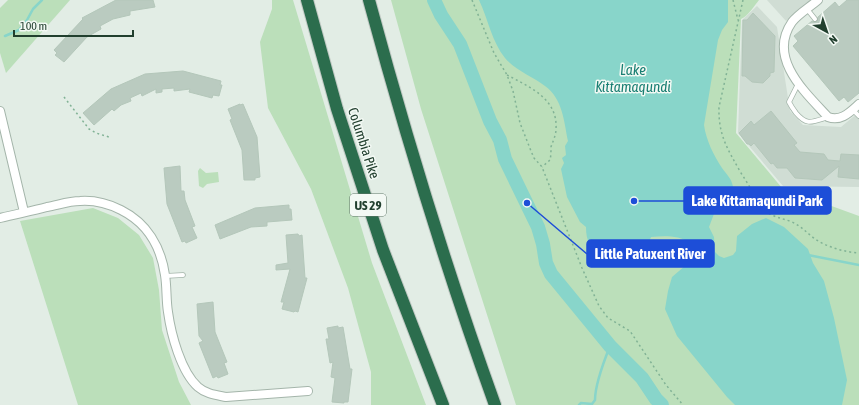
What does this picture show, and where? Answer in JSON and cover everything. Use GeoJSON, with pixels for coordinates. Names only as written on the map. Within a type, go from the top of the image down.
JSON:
{"type":"FeatureCollection","features":[{"type":"Feature","properties":{"kind":"highway","name":"Columbia Pike"},"geometry":{"type":"LineString","coordinates":[[307,0],[337,109],[383,250],[443,405]]}},
{"type":"Feature","properties":{"kind":"highway"},"geometry":{"type":"LineString","coordinates":[[368,0],[412,155],[435,229],[457,299],[495,405]]}},
{"type":"Feature","properties":{"kind":"street"},"geometry":{"type":"LineString","coordinates":[[818,0],[794,20],[787,31],[784,42],[787,64],[798,84],[828,117],[833,119],[841,118],[856,107]]}},
{"type":"Feature","properties":{"kind":"street"},"geometry":{"type":"LineString","coordinates":[[0,111],[24,212]]}},
{"type":"Feature","properties":{"kind":"street"},"geometry":{"type":"LineString","coordinates":[[0,218],[80,201],[104,204],[117,208],[137,220],[150,234],[161,256],[166,276],[167,305],[171,329],[183,363],[190,377],[198,386],[213,395],[226,397],[308,391]]}},
{"type":"Feature","properties":{"kind":"lane"},"geometry":{"type":"LineString","coordinates":[[807,9],[815,19]]}},
{"type":"Feature","properties":{"kind":"lane"},"geometry":{"type":"LineString","coordinates":[[798,84],[789,102],[790,106],[802,120],[810,122],[828,117]]}},
{"type":"Feature","properties":{"kind":"lane"},"geometry":{"type":"LineString","coordinates":[[856,107],[859,116]]}},
{"type":"Feature","properties":{"kind":"lane"},"geometry":{"type":"LineString","coordinates":[[166,276],[183,275]]}},
{"type":"Feature","properties":{"kind":"path"},"geometry":{"type":"LineString","coordinates":[[472,0],[494,53],[507,75],[524,135],[534,158],[542,167],[582,268],[603,313],[608,318],[630,331],[666,385],[683,405]]}},
{"type":"Feature","properties":{"kind":"path"},"geometry":{"type":"LineString","coordinates":[[733,0],[738,22]]}},
{"type":"Feature","properties":{"kind":"path"},"geometry":{"type":"LineString","coordinates":[[743,0],[720,97],[718,120],[729,154],[764,210],[769,214],[792,222],[816,239],[831,247],[859,253]]}},
{"type":"Feature","properties":{"kind":"path"},"geometry":{"type":"LineString","coordinates":[[507,75],[542,95],[553,112],[556,121],[556,132],[551,148],[550,160],[542,167]]}},
{"type":"Feature","properties":{"kind":"path"},"geometry":{"type":"LineString","coordinates":[[64,97],[89,129],[109,137]]}},
{"type":"Feature","properties":{"kind":"shaded area"},"geometry":{"type":"Polygon","coordinates":[[[767,0],[812,0],[786,21],[767,0]]]}},
{"type":"Feature","properties":{"kind":"shaded area"},"geometry":{"type":"Polygon","coordinates":[[[757,6],[777,27],[790,111],[803,125],[841,127],[859,112],[859,187],[783,186],[738,133],[742,20],[757,6]]]}},
{"type":"Feature","properties":{"kind":"green space"},"geometry":{"type":"Polygon","coordinates":[[[8,0],[70,0],[6,73],[0,53],[0,8],[8,0]]]}},
{"type":"Feature","properties":{"kind":"green space"},"geometry":{"type":"Polygon","coordinates":[[[272,0],[293,0],[372,263],[426,405],[371,405],[371,372],[348,288],[311,189],[268,108],[260,42],[272,9],[272,0]]]}},
{"type":"Feature","properties":{"kind":"green space"},"geometry":{"type":"Polygon","coordinates":[[[391,0],[759,0],[741,19],[736,133],[782,188],[859,216],[859,405],[516,405],[421,109],[391,0]]]}},
{"type":"Feature","properties":{"kind":"green space"},"geometry":{"type":"Polygon","coordinates":[[[200,168],[206,173],[218,172],[219,182],[207,184],[203,188],[199,186],[198,171],[200,168]]]}},
{"type":"Feature","properties":{"kind":"green space"},"geometry":{"type":"Polygon","coordinates":[[[93,208],[118,218],[139,235],[153,258],[159,290],[162,330],[179,382],[191,405],[78,405],[20,221],[93,208]]]}},
{"type":"Feature","properties":{"kind":"water","name":"Lake Kittamaqundi"},"geometry":{"type":"Polygon","coordinates":[[[479,0],[728,0],[728,22],[722,30],[718,40],[704,125],[711,148],[730,179],[733,187],[717,206],[709,227],[714,237],[715,252],[724,258],[733,255],[736,251],[737,236],[752,224],[766,218],[784,227],[808,249],[813,263],[824,281],[834,318],[847,380],[842,405],[735,405],[727,397],[677,336],[665,309],[672,277],[686,265],[690,254],[690,243],[686,240],[666,236],[651,237],[645,253],[634,259],[622,262],[613,262],[608,260],[593,249],[587,239],[586,227],[580,222],[567,197],[561,169],[564,163],[562,158],[566,155],[565,146],[568,141],[562,111],[556,97],[540,82],[519,70],[505,58],[493,38],[479,0]]]}},
{"type":"Feature","properties":{"kind":"building"},"geometry":{"type":"Polygon","coordinates":[[[116,0],[153,0],[155,7],[130,11],[130,15],[113,19],[100,26],[101,29],[87,37],[64,62],[55,55],[57,53],[54,50],[83,19],[82,18],[116,0]]]}},
{"type":"Feature","properties":{"kind":"building"},"geometry":{"type":"Polygon","coordinates":[[[847,0],[859,0],[859,93],[848,102],[844,97],[839,101],[793,46],[798,41],[794,36],[812,21],[817,21],[818,17],[835,2],[839,7],[847,0]]]}},
{"type":"Feature","properties":{"kind":"building"},"geometry":{"type":"Polygon","coordinates":[[[753,13],[775,36],[774,72],[770,73],[770,76],[763,83],[752,82],[745,76],[742,76],[743,20],[747,20],[753,13]]]}},
{"type":"Feature","properties":{"kind":"building"},"geometry":{"type":"Polygon","coordinates":[[[183,71],[221,81],[220,85],[222,85],[219,96],[213,95],[212,98],[189,92],[190,89],[174,91],[174,88],[162,89],[162,92],[156,93],[156,89],[142,96],[141,93],[130,98],[131,101],[121,105],[114,111],[112,109],[94,125],[83,113],[111,89],[145,74],[183,71]]]}},
{"type":"Feature","properties":{"kind":"building"},"geometry":{"type":"Polygon","coordinates":[[[243,104],[257,137],[260,177],[255,178],[255,180],[244,180],[242,150],[230,120],[232,119],[228,109],[243,104]]]}},
{"type":"Feature","properties":{"kind":"building"},"geometry":{"type":"Polygon","coordinates":[[[771,111],[797,143],[794,145],[800,152],[824,154],[828,160],[840,161],[841,154],[859,155],[859,179],[838,177],[839,166],[822,180],[795,178],[787,168],[777,168],[773,163],[771,164],[754,143],[751,146],[747,144],[739,133],[751,121],[754,125],[771,111]]]}},
{"type":"Feature","properties":{"kind":"building"},"geometry":{"type":"Polygon","coordinates":[[[180,166],[181,191],[184,191],[185,200],[195,226],[192,227],[197,238],[186,243],[185,241],[182,242],[167,204],[164,168],[180,166]]]}},
{"type":"Feature","properties":{"kind":"building"},"geometry":{"type":"Polygon","coordinates":[[[289,205],[292,220],[267,222],[267,226],[251,227],[220,239],[215,225],[255,208],[289,205]]]}},
{"type":"Feature","properties":{"kind":"building"},"geometry":{"type":"Polygon","coordinates":[[[298,234],[299,236],[302,235],[305,278],[307,278],[298,312],[294,312],[282,309],[284,302],[281,302],[290,269],[276,270],[276,265],[288,263],[286,235],[298,234]]]}},
{"type":"Feature","properties":{"kind":"building"},"geometry":{"type":"Polygon","coordinates":[[[213,302],[215,332],[227,362],[224,363],[228,374],[218,378],[217,376],[213,378],[199,343],[203,341],[199,336],[197,304],[213,302]]]}},
{"type":"Feature","properties":{"kind":"building"},"geometry":{"type":"Polygon","coordinates":[[[338,326],[338,328],[343,327],[350,369],[352,369],[348,402],[344,403],[332,402],[335,378],[331,377],[333,362],[330,363],[326,339],[329,339],[327,328],[338,326]]]}},
{"type":"Feature","properties":{"kind":"waterway"},"geometry":{"type":"LineString","coordinates":[[5,36],[19,30],[33,9],[42,0]]}},
{"type":"Feature","properties":{"kind":"waterway"},"geometry":{"type":"LineString","coordinates":[[434,0],[441,15],[460,44],[490,121],[500,140],[505,159],[538,227],[546,263],[551,274],[610,346],[642,378],[656,399],[662,405]]}},
{"type":"Feature","properties":{"kind":"waterway"},"geometry":{"type":"LineString","coordinates":[[808,255],[859,265]]}},
{"type":"Feature","properties":{"kind":"waterway"},"geometry":{"type":"LineString","coordinates":[[579,405],[581,403],[592,404],[595,400],[598,380],[610,346]]}},
{"type":"Feature","properties":{"kind":"place","name":"Lake Kittamaqundi Park"},"geometry":{"type":"Point","coordinates":[634,201]}},
{"type":"Feature","properties":{"kind":"place","name":"Little Patuxent River"},"geometry":{"type":"Point","coordinates":[527,203]}}]}
